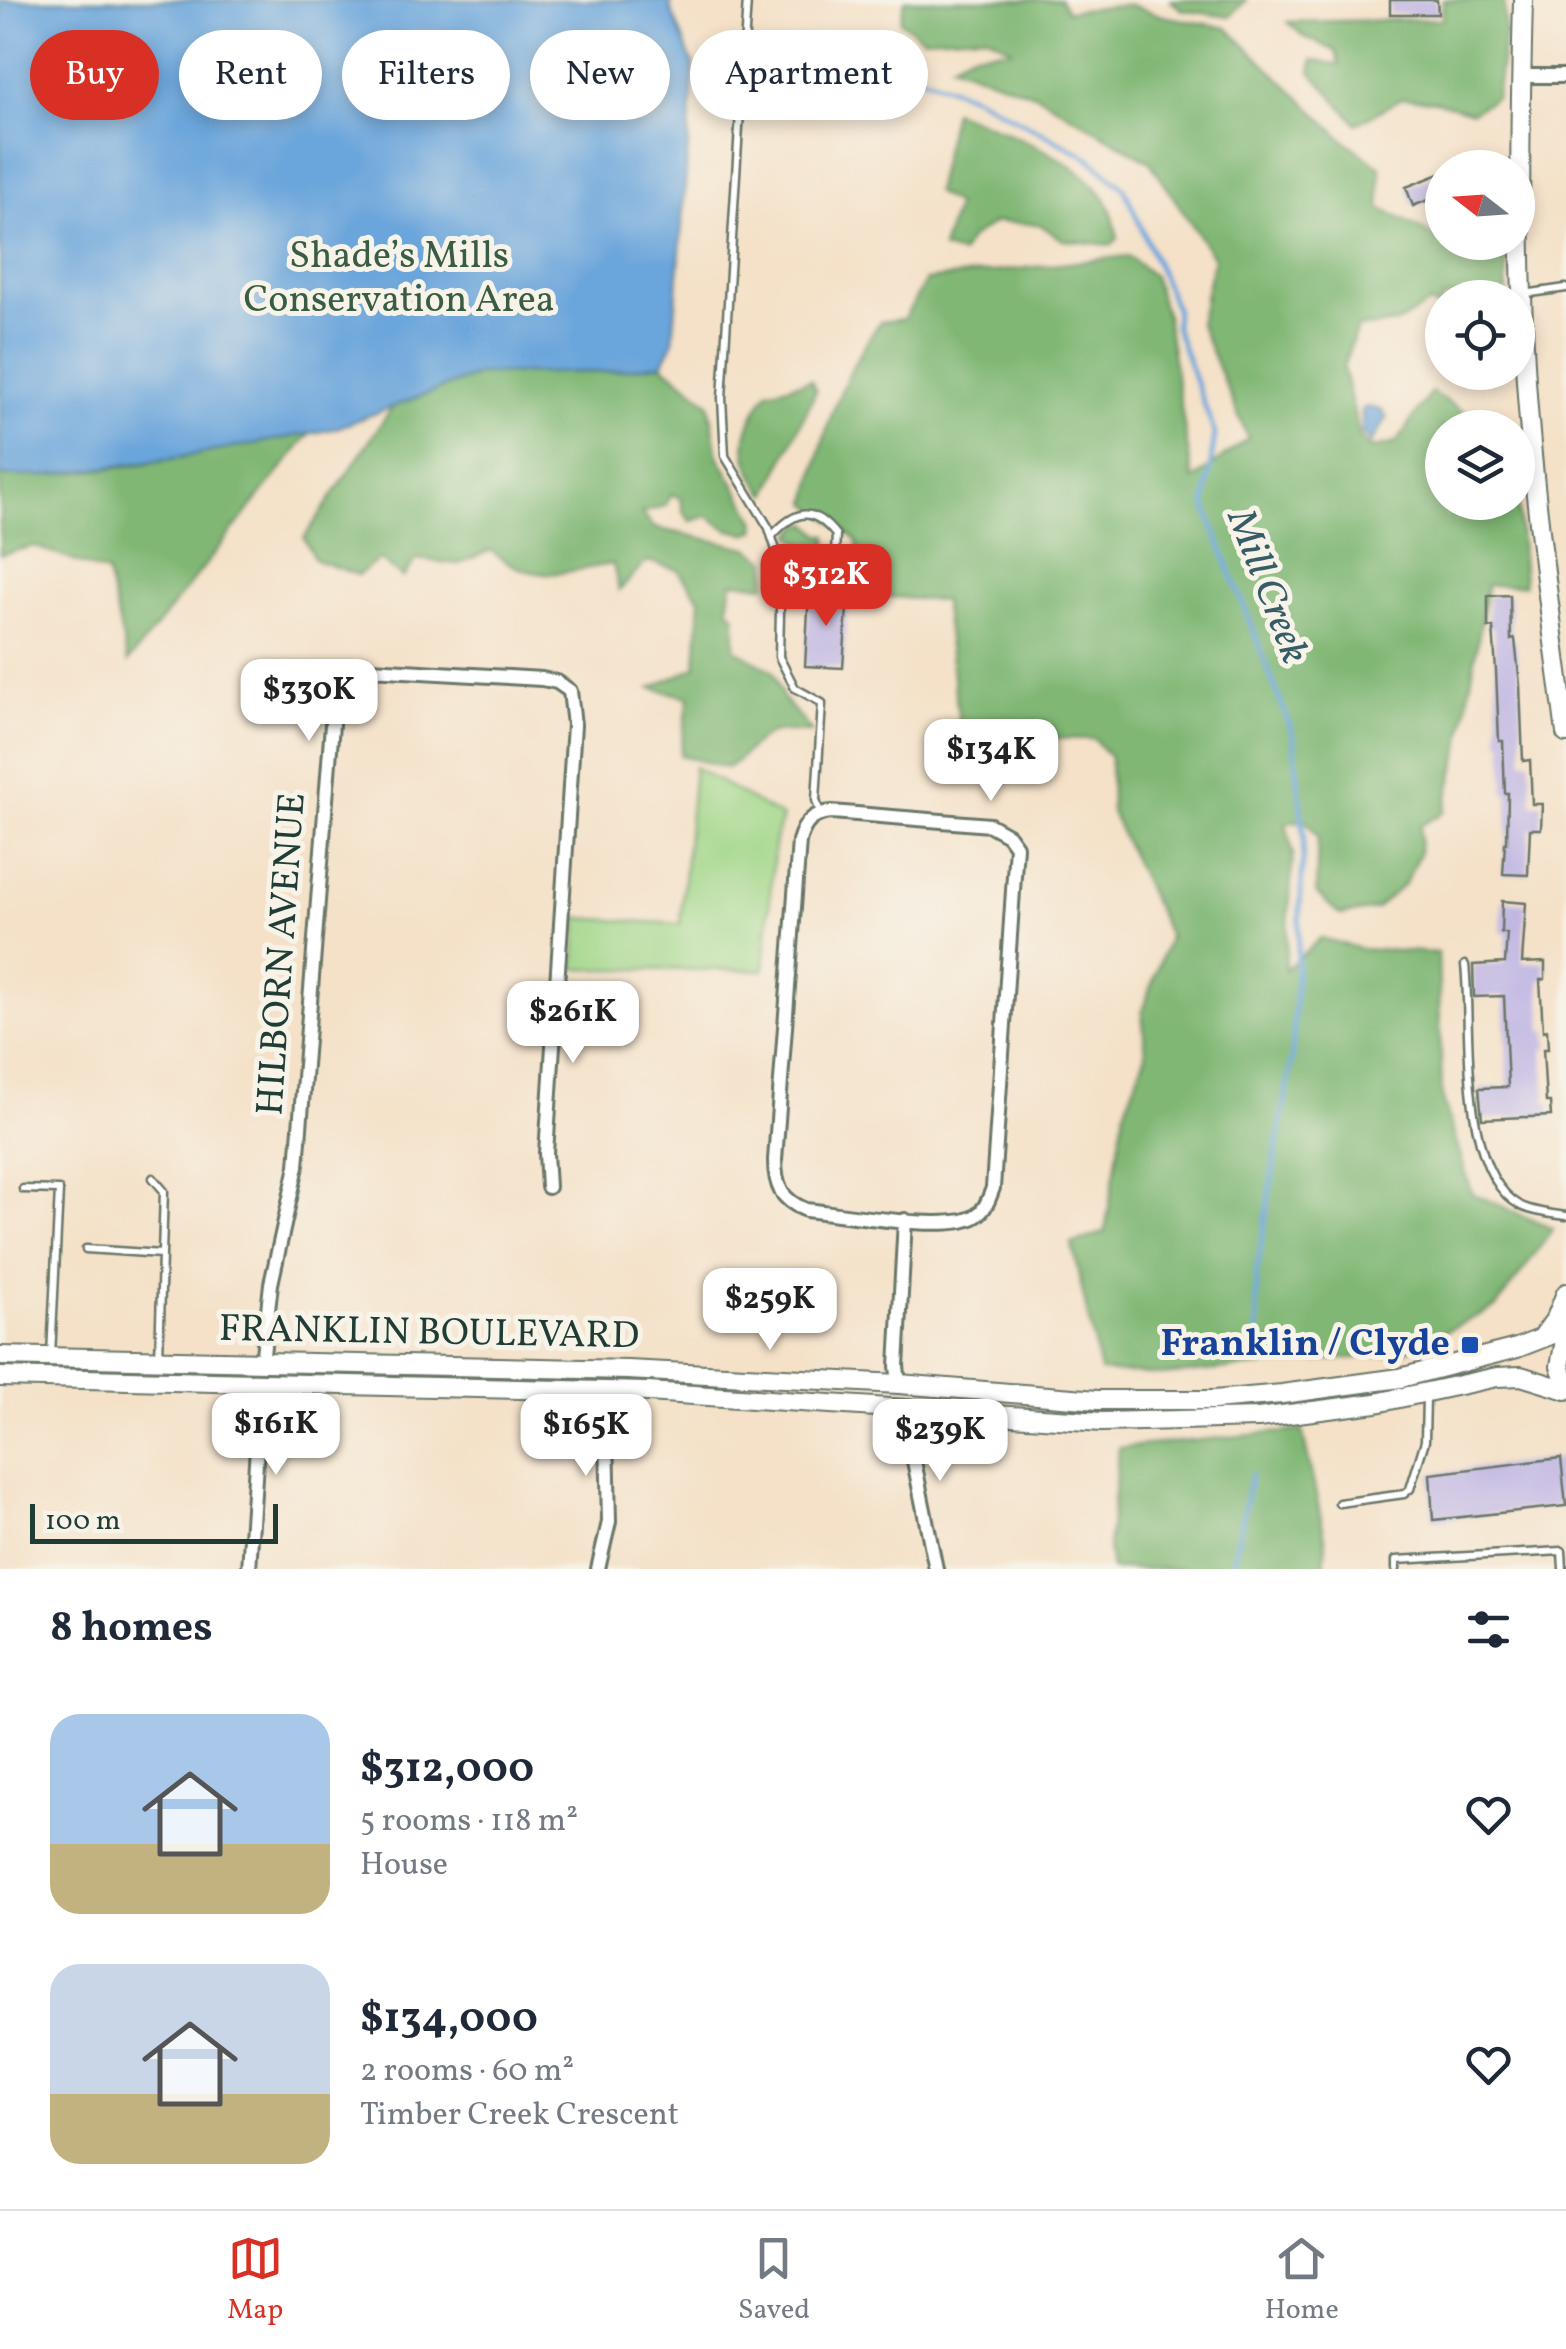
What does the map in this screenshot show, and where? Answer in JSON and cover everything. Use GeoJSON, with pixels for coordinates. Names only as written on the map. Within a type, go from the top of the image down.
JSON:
{"type":"FeatureCollection","features":[{"type":"Feature","properties":{"kind":"main road"},"geometry":{"type":"LineString","coordinates":[[1522,280],[1523,0]]}},
{"type":"Feature","properties":{"kind":"main road"},"geometry":{"type":"LineString","coordinates":[[1529,390],[1536,500],[1566,733]]}},
{"type":"Feature","properties":{"kind":"main road"},"geometry":{"type":"LineString","coordinates":[[1542,1337],[1556,1318],[1566,1293]]}},
{"type":"Feature","properties":{"kind":"main road","name":"FRANKLIN BOULEVARD"},"geometry":{"type":"LineString","coordinates":[[0,1356],[660,1371],[1098,1400],[1214,1400],[1400,1378],[1474,1360],[1566,1328]]}},
{"type":"Feature","properties":{"kind":"main road"},"geometry":{"type":"LineString","coordinates":[[1566,1336],[1560,1366],[1566,1382]]}},
{"type":"Feature","properties":{"kind":"main road","name":"FRANKLIN BOULEVARD"},"geometry":{"type":"LineString","coordinates":[[0,1378],[606,1392],[1102,1422],[1194,1422],[1275,1416],[1521,1376],[1566,1390]]}},
{"type":"Feature","properties":{"kind":"street"},"geometry":{"type":"LineString","coordinates":[[1521,76],[1566,76]]}},
{"type":"Feature","properties":{"kind":"street","name":"HILBORN AVENUE"},"geometry":{"type":"LineString","coordinates":[[262,1363],[271,1284],[297,1166],[334,698],[341,682],[353,672],[370,669],[542,679],[557,682],[570,691],[574,725],[546,1153],[548,1188]]}},
{"type":"Feature","properties":{"kind":"street"},"geometry":{"type":"LineString","coordinates":[[820,813],[990,825],[1008,835],[1016,846],[993,1188],[980,1214],[972,1219],[945,1224],[806,1210],[791,1204],[780,1193],[775,1177],[800,841],[809,820],[820,813]]}},
{"type":"Feature","properties":{"kind":"street"},"geometry":{"type":"LineString","coordinates":[[899,1384],[905,1220]]}},
{"type":"Feature","properties":{"kind":"street"},"geometry":{"type":"LineString","coordinates":[[249,1569],[261,1386]]}},
{"type":"Feature","properties":{"kind":"street"},"geometry":{"type":"LineString","coordinates":[[598,1569],[609,1522],[606,1392]]}},
{"type":"Feature","properties":{"kind":"street"},"geometry":{"type":"LineString","coordinates":[[903,1407],[936,1569]]}},
{"type":"Feature","properties":{"kind":"lane"},"geometry":{"type":"LineString","coordinates":[[747,0],[723,417],[725,456],[772,537],[780,566],[779,657],[795,688],[822,703],[816,800],[820,813]]}},
{"type":"Feature","properties":{"kind":"lane"},"geometry":{"type":"LineString","coordinates":[[1535,292],[1566,288]]}},
{"type":"Feature","properties":{"kind":"lane"},"geometry":{"type":"LineString","coordinates":[[772,537],[787,520],[805,514],[822,518],[836,535],[835,553],[820,566],[780,566]]}},
{"type":"Feature","properties":{"kind":"lane"},"geometry":{"type":"LineString","coordinates":[[1465,964],[1470,1095],[1479,1140],[1498,1184],[1520,1206],[1566,1216]]}},
{"type":"Feature","properties":{"kind":"lane"},"geometry":{"type":"LineString","coordinates":[[153,1178],[164,1191],[158,1360]]}},
{"type":"Feature","properties":{"kind":"lane"},"geometry":{"type":"LineString","coordinates":[[23,1189],[59,1190],[51,1357]]}},
{"type":"Feature","properties":{"kind":"lane"},"geometry":{"type":"LineString","coordinates":[[86,1249],[162,1254]]}},
{"type":"Feature","properties":{"kind":"lane"},"geometry":{"type":"LineString","coordinates":[[1339,1503],[1410,1490],[1425,1441],[1426,1394]]}},
{"type":"Feature","properties":{"kind":"lane"},"geometry":{"type":"LineString","coordinates":[[1396,1569],[1396,1560],[1562,1550],[1563,1569]]}},
{"type":"Feature","properties":{"kind":"green space"},"geometry":{"type":"Polygon","coordinates":[[[905,0],[1060,0],[1067,11],[1130,5],[1163,16],[1227,28],[1344,140],[1380,167],[1380,208],[1425,231],[1425,260],[1506,260],[1507,280],[1425,280],[1425,306],[1397,323],[1357,328],[1343,367],[1360,438],[1371,449],[1396,443],[1431,392],[1461,410],[1425,410],[1425,520],[1519,520],[1524,585],[1487,585],[1460,749],[1444,812],[1420,826],[1419,854],[1405,883],[1376,909],[1340,915],[1316,893],[1318,837],[1305,820],[1286,823],[1293,854],[1285,970],[1321,938],[1361,949],[1438,953],[1442,1096],[1472,1193],[1553,1229],[1496,1307],[1398,1354],[1161,1375],[1100,1371],[1072,1244],[1105,1232],[1124,1112],[1146,1054],[1142,1012],[1169,936],[1111,812],[1110,758],[1094,739],[1038,738],[1024,754],[961,737],[943,601],[868,595],[856,540],[808,503],[826,431],[853,365],[880,322],[904,319],[926,280],[1128,256],[1153,276],[1166,316],[1193,480],[1248,438],[1199,323],[1214,258],[1150,162],[1037,95],[951,64],[972,53],[1011,49],[986,35],[928,38],[928,30],[912,30],[900,21],[905,0]]]}},
{"type":"Feature","properties":{"kind":"green space"},"geometry":{"type":"Polygon","coordinates":[[[1170,0],[1246,0],[1230,17],[1182,10],[1170,0]]]}},
{"type":"Feature","properties":{"kind":"green space"},"geometry":{"type":"Polygon","coordinates":[[[1443,0],[1504,0],[1505,34],[1496,97],[1472,112],[1436,101],[1402,98],[1357,124],[1311,72],[1313,60],[1339,65],[1336,51],[1304,37],[1288,22],[1442,19],[1443,0]]]}},
{"type":"Feature","properties":{"kind":"green space"},"geometry":{"type":"Polygon","coordinates":[[[953,111],[1041,148],[1083,175],[1110,208],[1118,238],[1111,245],[1063,240],[1039,224],[995,222],[971,238],[961,254],[942,249],[956,205],[935,192],[953,111]]]}},
{"type":"Feature","properties":{"kind":"green space"},"geometry":{"type":"Polygon","coordinates":[[[662,364],[709,403],[718,456],[755,520],[756,530],[746,534],[727,529],[708,516],[691,521],[683,512],[681,499],[672,494],[665,506],[641,513],[655,528],[748,548],[768,561],[765,585],[732,582],[728,608],[735,616],[735,649],[773,671],[783,698],[812,732],[772,733],[727,768],[680,755],[689,697],[651,688],[696,667],[700,599],[678,570],[647,561],[619,591],[613,564],[535,573],[506,562],[491,550],[459,564],[416,559],[403,578],[380,559],[358,575],[315,560],[304,538],[393,406],[479,374],[605,372],[662,364]]]}},
{"type":"Feature","properties":{"kind":"green space"},"geometry":{"type":"Polygon","coordinates":[[[811,380],[816,391],[767,495],[746,455],[752,418],[768,391],[811,380]]]}},
{"type":"Feature","properties":{"kind":"green space"},"geometry":{"type":"Polygon","coordinates":[[[310,433],[128,662],[107,573],[34,546],[0,555],[0,476],[117,467],[310,433]]]}},
{"type":"Feature","properties":{"kind":"green space"},"geometry":{"type":"Polygon","coordinates":[[[808,523],[820,535],[827,535],[828,550],[815,558],[792,535],[808,523]]]}},
{"type":"Feature","properties":{"kind":"green space"},"geometry":{"type":"Polygon","coordinates":[[[694,767],[782,817],[775,839],[764,970],[575,969],[578,918],[680,924],[694,767]]]}},
{"type":"Feature","properties":{"kind":"green space"},"geometry":{"type":"Polygon","coordinates":[[[1302,1430],[1326,1541],[1324,1569],[1111,1569],[1108,1548],[1119,1448],[1302,1430]]]}},
{"type":"Feature","properties":{"kind":"water","name":"Shade’s Mills Conservation Area"},"geometry":{"type":"Polygon","coordinates":[[[0,0],[673,0],[670,7],[690,57],[690,120],[673,343],[662,364],[605,372],[479,374],[334,429],[183,457],[45,476],[0,476],[0,0]]]}},
{"type":"Feature","properties":{"kind":"water"},"geometry":{"type":"Polygon","coordinates":[[[1362,409],[1381,410],[1387,418],[1371,443],[1362,433],[1362,409]]]}},
{"type":"Feature","properties":{"kind":"building"},"geometry":{"type":"Polygon","coordinates":[[[1390,0],[1437,0],[1438,14],[1390,14],[1390,0]]]}},
{"type":"Feature","properties":{"kind":"building"},"geometry":{"type":"Polygon","coordinates":[[[1425,180],[1425,201],[1413,206],[1406,187],[1425,180]]]}},
{"type":"Feature","properties":{"kind":"building"},"geometry":{"type":"Polygon","coordinates":[[[809,591],[848,593],[843,668],[805,666],[809,591]]]}},
{"type":"Feature","properties":{"kind":"building"},"geometry":{"type":"Polygon","coordinates":[[[1510,595],[1523,761],[1530,760],[1532,804],[1542,804],[1541,829],[1530,829],[1528,875],[1503,874],[1508,793],[1503,741],[1499,741],[1488,596],[1510,595]]]}},
{"type":"Feature","properties":{"kind":"building"},"geometry":{"type":"Polygon","coordinates":[[[1502,901],[1526,903],[1522,963],[1545,962],[1545,979],[1540,980],[1548,1049],[1543,1049],[1546,1102],[1550,1102],[1551,1116],[1482,1119],[1479,1088],[1508,1087],[1504,996],[1474,997],[1473,965],[1505,963],[1507,933],[1501,933],[1502,901]]]}},
{"type":"Feature","properties":{"kind":"building"},"geometry":{"type":"Polygon","coordinates":[[[1561,1458],[1566,1506],[1433,1520],[1430,1474],[1561,1458]]]}},
{"type":"Feature","properties":{"kind":"waterway","name":"Mill Creek"},"geometry":{"type":"LineString","coordinates":[[928,79],[975,97],[1088,157],[1124,188],[1176,309],[1175,326],[1215,434],[1205,505],[1293,734],[1304,835],[1292,1056],[1256,1275],[1258,1350]]}},
{"type":"Feature","properties":{"kind":"waterway","name":"Mill Creek"},"geometry":{"type":"LineString","coordinates":[[1232,1569],[1251,1475]]}},
{"type":"Feature","properties":{"kind":"place","name":"Franklin / Clyde"},"geometry":{"type":"Point","coordinates":[1470,1345]}}]}
